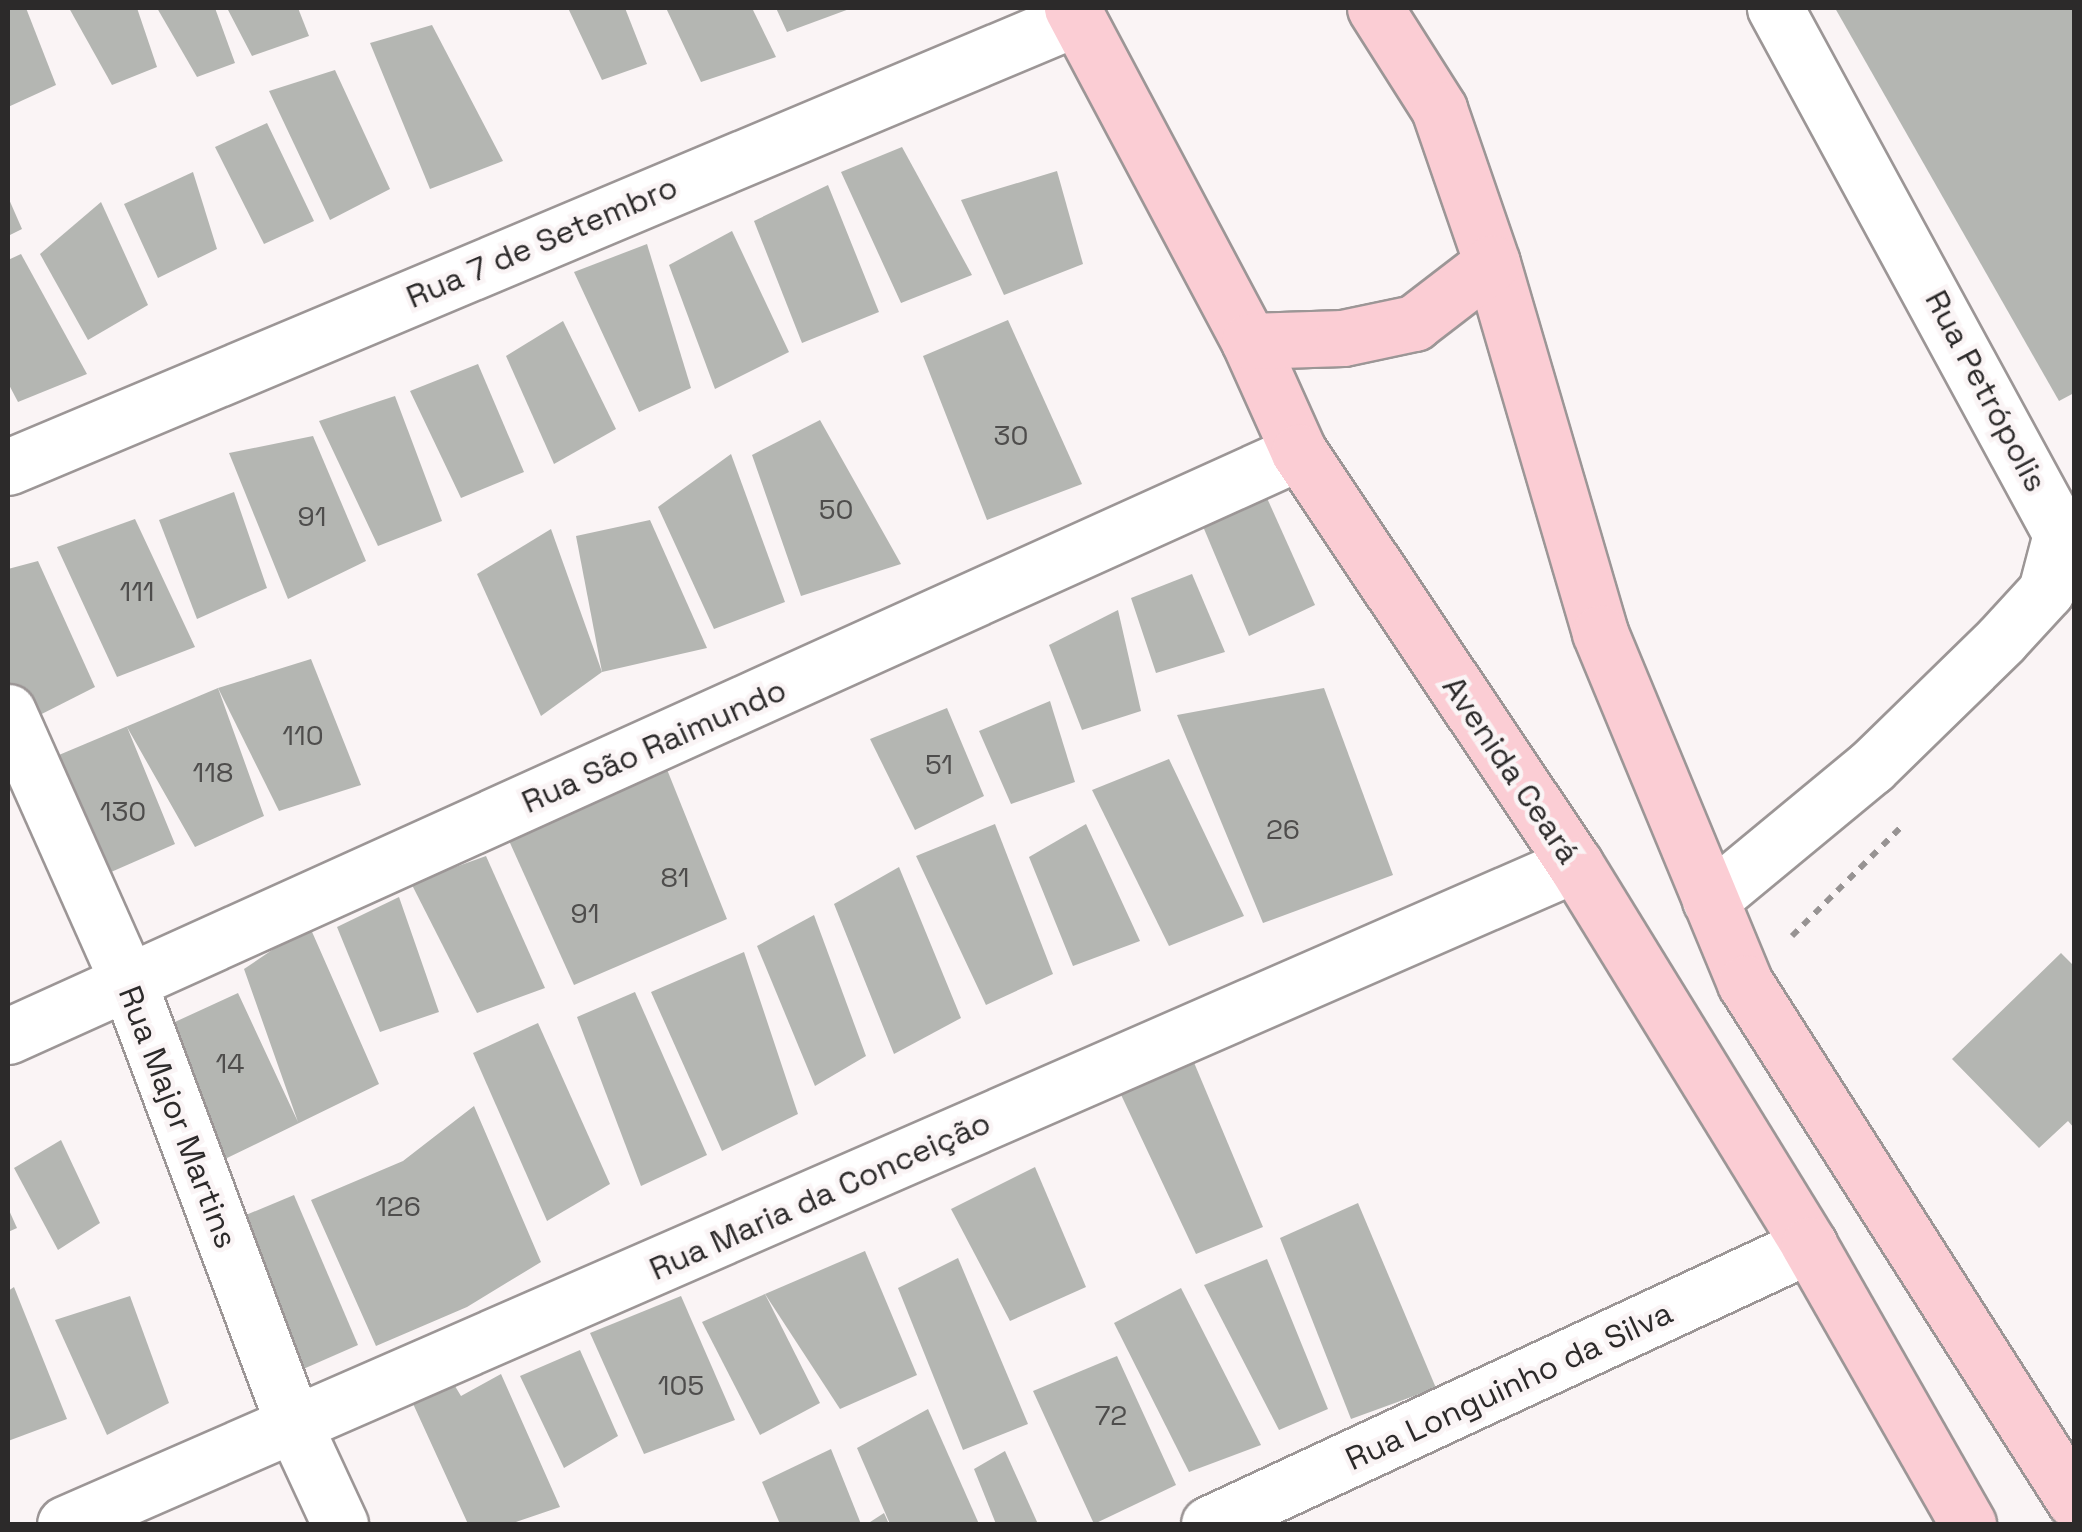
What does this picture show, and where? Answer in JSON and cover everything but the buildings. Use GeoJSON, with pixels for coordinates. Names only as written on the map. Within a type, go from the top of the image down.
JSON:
{"type":"FeatureCollection","features":[{"type":"Feature","properties":{"kind":"main road"},"geometry":{"type":"LineString","coordinates":[[1374,8],[1438,109],[1492,263],[1600,632],[1745,983],[2074,1500]]}},
{"type":"Feature","properties":{"kind":"main road","name":"Avenida Ceará"},"geometry":{"type":"LineString","coordinates":[[1077,11],[1249,342],[1299,452],[1575,864],[1809,1244],[1968,1524]]}},
{"type":"Feature","properties":{"kind":"main road"},"geometry":{"type":"LineString","coordinates":[[1249,342],[1342,338],[1414,323],[1492,263]]}},
{"type":"Feature","properties":{"kind":"street","name":"Rua Petrópolis"},"geometry":{"type":"LineString","coordinates":[[1710,900],[1871,767],[2001,640],[2046,591],[2062,534],[1775,8]]}},
{"type":"Feature","properties":{"kind":"street","name":"Rua 7 de Setembro"},"geometry":{"type":"LineString","coordinates":[[8,467],[1077,11]]}},
{"type":"Feature","properties":{"kind":"street","name":"Rua São Raimundo"},"geometry":{"type":"LineString","coordinates":[[8,1036],[1299,452]]}},
{"type":"Feature","properties":{"kind":"street","name":"Rua Major Martins"},"geometry":{"type":"LineString","coordinates":[[8,712],[129,984],[295,1427],[340,1524]]}},
{"type":"Feature","properties":{"kind":"street","name":"Rua Maria da Conceição"},"geometry":{"type":"LineString","coordinates":[[65,1524],[295,1427],[1575,864]]}},
{"type":"Feature","properties":{"kind":"street","name":"Rua Longuinho da Silva"},"geometry":{"type":"LineString","coordinates":[[1209,1524],[1809,1244]]}}]}
